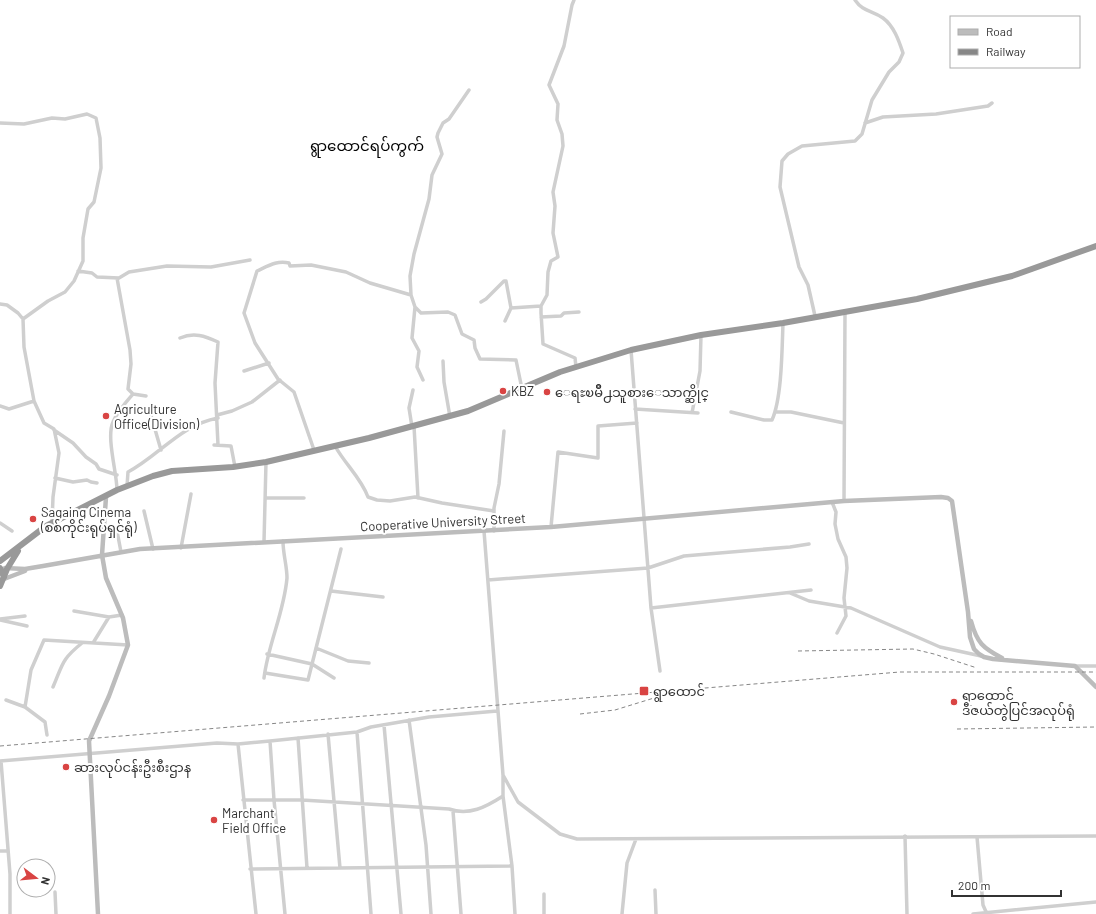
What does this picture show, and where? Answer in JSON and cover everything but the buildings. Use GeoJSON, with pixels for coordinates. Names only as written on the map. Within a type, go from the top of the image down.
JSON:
{"type":"FeatureCollection","features":[{"type":"Feature","properties":{"kind":"highway"},"geometry":{"type":"LineString","coordinates":[[0,561],[28,539],[52,523],[106,497],[117,490],[126,488],[153,476],[172,472],[234,467],[266,462],[413,427],[480,407],[522,388],[576,367],[631,350],[701,335],[783,323],[815,316],[918,299],[1018,274],[1096,246]]}},
{"type":"Feature","properties":{"kind":"highway"},"geometry":{"type":"LineString","coordinates":[[1,584],[7,569],[28,539]]}},
{"type":"Feature","properties":{"kind":"highway"},"geometry":{"type":"LineString","coordinates":[[0,568],[4,573],[1,584]]}},
{"type":"Feature","properties":{"kind":"street"},"geometry":{"type":"LineString","coordinates":[[574,0],[564,46],[549,85],[558,104],[557,120],[562,134],[563,146],[553,192],[555,206],[553,233],[558,257],[551,261],[548,272],[547,295],[542,306],[541,317],[543,344],[575,358],[576,367]]}},
{"type":"Feature","properties":{"kind":"street"},"geometry":{"type":"LineString","coordinates":[[815,316],[808,285],[799,267],[780,186],[782,161],[788,154],[802,146],[855,141],[862,134],[872,100],[889,72],[899,62],[903,53],[896,34],[884,18],[860,8],[854,0]]}},
{"type":"Feature","properties":{"kind":"street"},"geometry":{"type":"LineString","coordinates":[[469,90],[449,119],[443,123],[438,133],[437,137],[442,154],[432,175],[429,199],[414,254],[410,276],[411,296],[415,306],[421,313],[448,312],[455,315],[462,334],[474,340],[476,352],[480,359],[516,360],[522,388]]}},
{"type":"Feature","properties":{"kind":"street"},"geometry":{"type":"LineString","coordinates":[[865,123],[883,117],[936,114],[988,106],[992,103]]}},
{"type":"Feature","properties":{"kind":"street"},"geometry":{"type":"LineString","coordinates":[[0,123],[24,124],[52,118],[65,120],[87,114],[96,118],[100,138],[101,168],[94,202],[88,209],[83,238],[83,261],[74,281],[65,292],[48,301],[23,319]]}},
{"type":"Feature","properties":{"kind":"street"},"geometry":{"type":"LineString","coordinates":[[78,271],[92,273],[98,277],[117,278],[129,272],[167,266],[211,267],[250,260]]}},
{"type":"Feature","properties":{"kind":"street"},"geometry":{"type":"LineString","coordinates":[[314,450],[294,392],[280,380],[255,343],[244,313],[257,271],[282,261],[289,263],[290,266],[318,266],[346,272],[370,283],[411,296]]}},
{"type":"Feature","properties":{"kind":"street"},"geometry":{"type":"LineString","coordinates":[[117,278],[130,350],[131,364],[128,389],[133,394],[146,396]]}},
{"type":"Feature","properties":{"kind":"street"},"geometry":{"type":"LineString","coordinates":[[481,302],[504,281],[506,281],[510,295],[511,308],[505,321]]}},
{"type":"Feature","properties":{"kind":"street"},"geometry":{"type":"LineString","coordinates":[[0,304],[7,305],[18,313],[23,319],[24,347],[34,400],[44,423],[73,442],[100,469],[117,475]]}},
{"type":"Feature","properties":{"kind":"street"},"geometry":{"type":"LineString","coordinates":[[415,306],[412,338],[419,351],[417,367],[422,380]]}},
{"type":"Feature","properties":{"kind":"street"},"geometry":{"type":"LineString","coordinates":[[511,308],[542,306]]}},
{"type":"Feature","properties":{"kind":"street"},"geometry":{"type":"LineString","coordinates":[[541,317],[562,316],[564,313],[579,312]]}},
{"type":"Feature","properties":{"kind":"street"},"geometry":{"type":"LineString","coordinates":[[844,501],[845,312]]}},
{"type":"Feature","properties":{"kind":"street"},"geometry":{"type":"LineString","coordinates":[[731,412],[769,421],[772,420],[776,412],[782,361],[783,323]]}},
{"type":"Feature","properties":{"kind":"street"},"geometry":{"type":"LineString","coordinates":[[180,338],[188,335],[203,335],[218,342],[215,383],[217,416],[216,445],[231,446],[234,467]]}},
{"type":"Feature","properties":{"kind":"street"},"geometry":{"type":"LineString","coordinates":[[692,413],[700,370],[701,335]]}},
{"type":"Feature","properties":{"kind":"street"},"geometry":{"type":"LineString","coordinates":[[631,350],[651,608],[660,671]]}},
{"type":"Feature","properties":{"kind":"street"},"geometry":{"type":"LineString","coordinates":[[443,361],[444,382],[450,417]]}},
{"type":"Feature","properties":{"kind":"street"},"geometry":{"type":"LineString","coordinates":[[244,371],[268,363]]}},
{"type":"Feature","properties":{"kind":"street"},"geometry":{"type":"LineString","coordinates":[[126,488],[128,472],[161,450],[191,426],[232,412],[252,402],[280,380]]}},
{"type":"Feature","properties":{"kind":"street"},"geometry":{"type":"LineString","coordinates":[[413,390],[409,408],[413,427],[418,498]]}},
{"type":"Feature","properties":{"kind":"street"},"geometry":{"type":"LineString","coordinates":[[117,490],[117,475],[114,468],[111,446],[112,425],[127,400],[133,394]]}},
{"type":"Feature","properties":{"kind":"street"},"geometry":{"type":"LineString","coordinates":[[0,406],[9,409],[34,400]]}},
{"type":"Feature","properties":{"kind":"street"},"geometry":{"type":"LineString","coordinates":[[635,409],[698,413]]}},
{"type":"Feature","properties":{"kind":"street"},"geometry":{"type":"LineString","coordinates":[[150,412],[161,450]]}},
{"type":"Feature","properties":{"kind":"street"},"geometry":{"type":"LineString","coordinates":[[776,412],[799,414],[844,423]]}},
{"type":"Feature","properties":{"kind":"street"},"geometry":{"type":"LineString","coordinates":[[551,527],[558,452],[598,458],[598,426],[637,423]]}},
{"type":"Feature","properties":{"kind":"street"},"geometry":{"type":"LineString","coordinates":[[52,523],[55,478],[59,452],[54,429]]}},
{"type":"Feature","properties":{"kind":"street"},"geometry":{"type":"LineString","coordinates":[[494,531],[494,511],[499,484],[504,431]]}},
{"type":"Feature","properties":{"kind":"street"},"geometry":{"type":"LineString","coordinates":[[335,446],[343,459],[363,484],[368,498],[377,500],[418,498],[494,511]]}},
{"type":"Feature","properties":{"kind":"street"},"geometry":{"type":"LineString","coordinates":[[264,542],[266,462]]}},
{"type":"Feature","properties":{"kind":"street"},"geometry":{"type":"LineString","coordinates":[[55,478],[73,482],[87,480],[97,483]]}},
{"type":"Feature","properties":{"kind":"street"},"geometry":{"type":"LineString","coordinates":[[181,548],[190,494]]}},
{"type":"Feature","properties":{"kind":"street"},"geometry":{"type":"LineString","coordinates":[[98,914],[90,738],[109,696],[128,645],[122,616],[106,578],[102,555],[106,497]]}},
{"type":"Feature","properties":{"kind":"street","name":"Cooperative University Street"},"geometry":{"type":"LineString","coordinates":[[1,584],[14,574],[43,566],[121,552],[264,542],[494,531],[844,501],[941,497],[948,498],[952,501],[968,612]]}},
{"type":"Feature","properties":{"kind":"street"},"geometry":{"type":"LineString","coordinates":[[266,498],[304,498]]}},
{"type":"Feature","properties":{"kind":"street"},"geometry":{"type":"LineString","coordinates":[[832,502],[836,512],[835,524],[838,539],[846,557],[847,575],[844,598],[846,616],[837,633]]}},
{"type":"Feature","properties":{"kind":"street"},"geometry":{"type":"LineString","coordinates":[[144,511],[154,549]]}},
{"type":"Feature","properties":{"kind":"street"},"geometry":{"type":"LineString","coordinates":[[0,523],[12,530]]}},
{"type":"Feature","properties":{"kind":"street"},"geometry":{"type":"LineString","coordinates":[[117,531],[121,552]]}},
{"type":"Feature","properties":{"kind":"street"},"geometry":{"type":"LineString","coordinates":[[484,531],[503,775],[503,796],[512,866],[515,914]]}},
{"type":"Feature","properties":{"kind":"street"},"geometry":{"type":"LineString","coordinates":[[264,678],[267,654],[280,616],[287,578],[283,554],[283,541]]}},
{"type":"Feature","properties":{"kind":"street"},"geometry":{"type":"LineString","coordinates":[[488,580],[648,568],[684,556],[790,548],[809,544]]}},
{"type":"Feature","properties":{"kind":"street"},"geometry":{"type":"LineString","coordinates":[[265,673],[308,680],[341,549]]}},
{"type":"Feature","properties":{"kind":"street","name":"Cooperative University Street"},"geometry":{"type":"LineString","coordinates":[[0,568],[7,569],[43,566]]}},
{"type":"Feature","properties":{"kind":"street"},"geometry":{"type":"LineString","coordinates":[[651,608],[811,590]]}},
{"type":"Feature","properties":{"kind":"street"},"geometry":{"type":"LineString","coordinates":[[331,591],[383,597]]}},
{"type":"Feature","properties":{"kind":"street"},"geometry":{"type":"LineString","coordinates":[[790,593],[808,601],[845,607],[940,647],[984,657],[1075,666],[1096,666]]}},
{"type":"Feature","properties":{"kind":"street"},"geometry":{"type":"LineString","coordinates":[[74,611],[109,616],[122,616]]}},
{"type":"Feature","properties":{"kind":"street"},"geometry":{"type":"LineString","coordinates":[[968,612],[974,649],[984,657]]}},
{"type":"Feature","properties":{"kind":"street"},"geometry":{"type":"LineString","coordinates":[[968,612],[973,629],[985,648],[1004,659]]}},
{"type":"Feature","properties":{"kind":"street"},"geometry":{"type":"LineString","coordinates":[[0,620],[25,616]]}},
{"type":"Feature","properties":{"kind":"street"},"geometry":{"type":"LineString","coordinates":[[93,644],[109,616]]}},
{"type":"Feature","properties":{"kind":"street"},"geometry":{"type":"LineString","coordinates":[[0,620],[27,626]]}},
{"type":"Feature","properties":{"kind":"street"},"geometry":{"type":"LineString","coordinates":[[25,707],[31,670],[43,641],[128,645]]}},
{"type":"Feature","properties":{"kind":"street"},"geometry":{"type":"LineString","coordinates":[[53,687],[68,654],[82,643]]}},
{"type":"Feature","properties":{"kind":"street"},"geometry":{"type":"LineString","coordinates":[[316,648],[348,661],[369,663]]}},
{"type":"Feature","properties":{"kind":"street"},"geometry":{"type":"LineString","coordinates":[[267,654],[312,664],[334,678]]}},
{"type":"Feature","properties":{"kind":"street"},"geometry":{"type":"LineString","coordinates":[[1075,666],[1096,687]]}},
{"type":"Feature","properties":{"kind":"street"},"geometry":{"type":"LineString","coordinates":[[6,700],[25,707],[45,722],[47,736]]}},
{"type":"Feature","properties":{"kind":"street"},"geometry":{"type":"LineString","coordinates":[[10,914],[8,851],[1,761],[90,752],[217,743],[238,744],[270,741],[357,732],[384,725],[429,717],[497,711]]}},
{"type":"Feature","properties":{"kind":"street"},"geometry":{"type":"LineString","coordinates":[[409,720],[416,761],[428,867],[431,914]]}},
{"type":"Feature","properties":{"kind":"street"},"geometry":{"type":"LineString","coordinates":[[384,725],[401,914]]}},
{"type":"Feature","properties":{"kind":"street"},"geometry":{"type":"LineString","coordinates":[[357,732],[366,868],[371,914]]}},
{"type":"Feature","properties":{"kind":"street"},"geometry":{"type":"LineString","coordinates":[[328,734],[340,868]]}},
{"type":"Feature","properties":{"kind":"street"},"geometry":{"type":"LineString","coordinates":[[298,738],[307,868]]}},
{"type":"Feature","properties":{"kind":"street"},"geometry":{"type":"LineString","coordinates":[[270,741],[285,914]]}},
{"type":"Feature","properties":{"kind":"street"},"geometry":{"type":"LineString","coordinates":[[238,744],[250,869],[256,914]]}},
{"type":"Feature","properties":{"kind":"street"},"geometry":{"type":"LineString","coordinates":[[503,775],[518,802],[560,834],[577,839],[1096,836]]}},
{"type":"Feature","properties":{"kind":"street"},"geometry":{"type":"LineString","coordinates":[[243,800],[302,800],[421,808],[468,813],[490,805],[503,796]]}},
{"type":"Feature","properties":{"kind":"street"},"geometry":{"type":"LineString","coordinates":[[454,811],[460,914]]}},
{"type":"Feature","properties":{"kind":"street"},"geometry":{"type":"LineString","coordinates":[[905,836],[907,914]]}},
{"type":"Feature","properties":{"kind":"street"},"geometry":{"type":"LineString","coordinates":[[977,837],[983,905],[987,914]]}},
{"type":"Feature","properties":{"kind":"street"},"geometry":{"type":"LineString","coordinates":[[622,914],[628,863],[636,839]]}},
{"type":"Feature","properties":{"kind":"street"},"geometry":{"type":"LineString","coordinates":[[0,852],[8,851]]}},
{"type":"Feature","properties":{"kind":"street"},"geometry":{"type":"LineString","coordinates":[[250,869],[512,866]]}},
{"type":"Feature","properties":{"kind":"street"},"geometry":{"type":"LineString","coordinates":[[656,890],[656,914]]}},
{"type":"Feature","properties":{"kind":"street"},"geometry":{"type":"LineString","coordinates":[[544,894],[544,914]]}},
{"type":"Feature","properties":{"kind":"street"},"geometry":{"type":"LineString","coordinates":[[55,898],[56,914]]}},
{"type":"Feature","properties":{"kind":"street"},"geometry":{"type":"LineString","coordinates":[[974,914],[987,914],[1096,902]]}},
{"type":"Feature","properties":{"kind":"railway"},"geometry":{"type":"LineString","coordinates":[[798,651],[913,649],[977,668]]}},
{"type":"Feature","properties":{"kind":"railway"},"geometry":{"type":"LineString","coordinates":[[0,746],[900,672],[1096,672]]}},
{"type":"Feature","properties":{"kind":"railway"},"geometry":{"type":"LineString","coordinates":[[580,714],[615,710],[654,698]]}},
{"type":"Feature","properties":{"kind":"railway"},"geometry":{"type":"LineString","coordinates":[[957,729],[1096,727]]}},
{"type":"Feature","properties":{"kind":"place","name":"KBZ"},"geometry":{"type":"Point","coordinates":[503,391]}},
{"type":"Feature","properties":{"kind":"place","name":"ေရႊၿမိဳ႕သူစားေသာက္ဆိုင္"},"geometry":{"type":"Point","coordinates":[547,392]}},
{"type":"Feature","properties":{"kind":"place","name":"Agriculture Office(Division)"},"geometry":{"type":"Point","coordinates":[106,416]}},
{"type":"Feature","properties":{"kind":"place","name":"Sagaing Cinema (စစ်ကိုင်းရုပ်ရှင်ရုံ)"},"geometry":{"type":"Point","coordinates":[33,519]}},
{"type":"Feature","properties":{"kind":"place","name":"ရွာထောင်"},"geometry":{"type":"Point","coordinates":[644,691]}},
{"type":"Feature","properties":{"kind":"place","name":"ရွာထောင် ဒီဇယ်တွဲပြင်အလုပ်ရုံ"},"geometry":{"type":"Point","coordinates":[954,702]}},
{"type":"Feature","properties":{"kind":"place","name":"ဆားလုပ်ငန်းဦးစီးဌာန"},"geometry":{"type":"Point","coordinates":[66,767]}},
{"type":"Feature","properties":{"kind":"place","name":"Marchant Field Office"},"geometry":{"type":"Point","coordinates":[214,820]}},
{"type":"Feature","properties":{"kind":"district","name":"ရွာထောင်ရပ်ကွက်"},"geometry":{"type":"Point","coordinates":[367,146]}}]}
